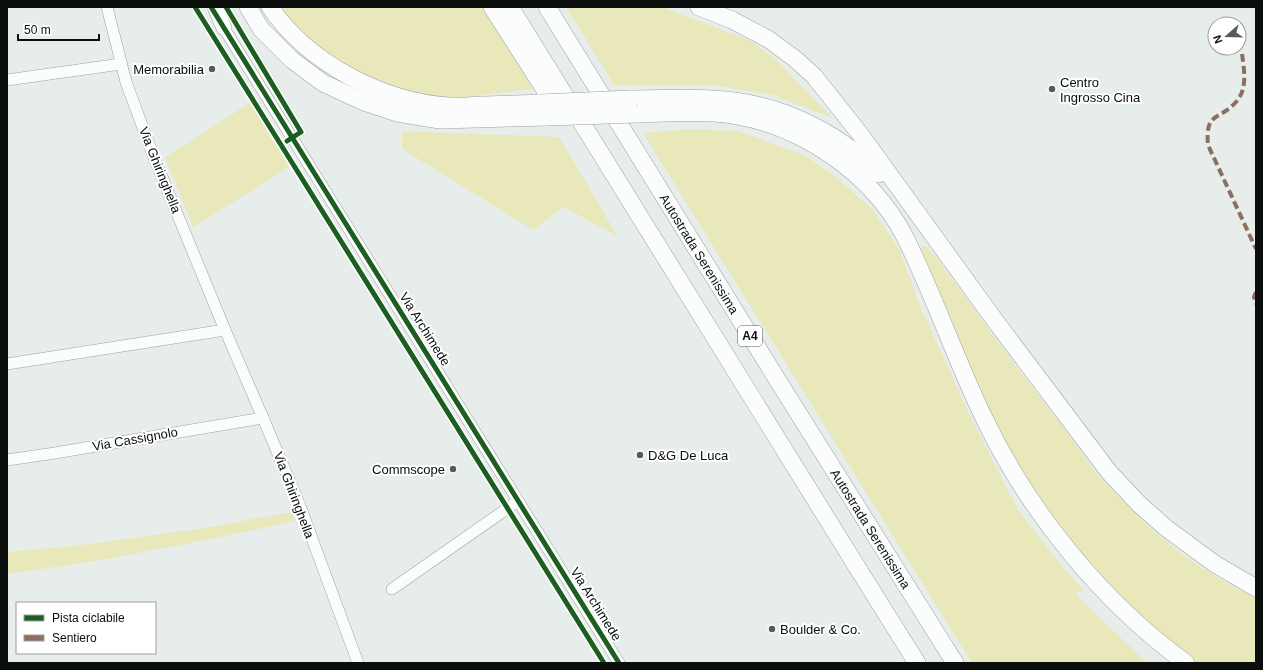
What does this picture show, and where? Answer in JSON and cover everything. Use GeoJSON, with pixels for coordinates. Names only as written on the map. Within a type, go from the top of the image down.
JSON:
{"type":"FeatureCollection","features":[{"type":"Feature","properties":{"kind":"highway"},"geometry":{"type":"LineString","coordinates":[[248,7],[261,29],[292,60],[328,86],[369,104],[397,113],[440,120],[544,110],[720,100],[765,107],[790,115],[828,133],[870,164],[911,206]]}},
{"type":"Feature","properties":{"kind":"highway"},"geometry":{"type":"LineString","coordinates":[[270,7],[300,40],[323,60],[358,80],[389,94],[420,102],[450,107],[544,110]]}},
{"type":"Feature","properties":{"kind":"highway"},"geometry":{"type":"LineString","coordinates":[[492,7],[545,90],[612,170]]}},
{"type":"Feature","properties":{"kind":"highway","name":"A4"},"geometry":{"type":"LineString","coordinates":[[510,7],[612,170],[754,403],[917,663]]}},
{"type":"Feature","properties":{"kind":"highway","name":"Autostrada Serenissima"},"geometry":{"type":"LineString","coordinates":[[547,7],[775,376],[955,663]]}},
{"type":"Feature","properties":{"kind":"highway"},"geometry":{"type":"LineString","coordinates":[[699,7],[757,32],[778,45],[802,65],[821,84],[1109,472],[1139,504],[1166,528],[1215,564],[1256,588]]}},
{"type":"Feature","properties":{"kind":"highway"},"geometry":{"type":"LineString","coordinates":[[635,106],[732,115],[754,120],[789,132],[816,145],[842,163],[868,187],[888,209],[904,235],[984,419],[1014,474],[1033,504],[1073,555],[1109,596],[1149,635],[1186,663]]}},
{"type":"Feature","properties":{"kind":"main road"},"geometry":{"type":"LineString","coordinates":[[215,7],[224,28]]}},
{"type":"Feature","properties":{"kind":"street","name":"Via Ghiringhella"},"geometry":{"type":"LineString","coordinates":[[108,7],[126,82],[153,155],[300,506],[358,663]]}},
{"type":"Feature","properties":{"kind":"street","name":"Via Archimede"},"geometry":{"type":"LineString","coordinates":[[211,7],[619,663]]}},
{"type":"Feature","properties":{"kind":"street"},"geometry":{"type":"LineString","coordinates":[[7,80],[121,64]]}},
{"type":"Feature","properties":{"kind":"street"},"geometry":{"type":"LineString","coordinates":[[7,364],[225,330]]}},
{"type":"Feature","properties":{"kind":"street","name":"Via Cassignolo"},"geometry":{"type":"LineString","coordinates":[[7,460],[263,418]]}},
{"type":"Feature","properties":{"kind":"street"},"geometry":{"type":"LineString","coordinates":[[392,588],[518,501]]}},
{"type":"Feature","properties":{"kind":"green space"},"geometry":{"type":"Polygon","coordinates":[[[279,7],[484,7],[533,89],[441,100],[401,91],[359,73],[323,50],[291,24],[279,7]]]}},
{"type":"Feature","properties":{"kind":"green space"},"geometry":{"type":"Polygon","coordinates":[[[566,7],[662,7],[749,40],[775,59],[833,118],[772,95],[713,85],[615,86],[566,7]]]}},
{"type":"Feature","properties":{"kind":"green space"},"geometry":{"type":"Polygon","coordinates":[[[250,103],[289,167],[193,227],[165,157],[250,103]]]}},
{"type":"Feature","properties":{"kind":"green space"},"geometry":{"type":"Polygon","coordinates":[[[688,129],[738,131],[806,156],[836,177],[873,210],[900,251],[921,308],[971,418],[1018,510],[1061,565],[1084,590],[1075,594],[1147,663],[972,663],[643,133],[688,129]]]}},
{"type":"Feature","properties":{"kind":"green space"},"geometry":{"type":"Polygon","coordinates":[[[402,131],[559,137],[618,237],[564,207],[533,230],[402,149],[402,131]]]}},
{"type":"Feature","properties":{"kind":"green space"},"geometry":{"type":"Polygon","coordinates":[[[923,246],[927,247],[939,261],[1006,353],[1073,440],[1094,471],[1154,532],[1194,563],[1228,584],[1256,598],[1256,663],[1195,663],[1121,600],[1051,519],[986,411],[920,253],[920,249],[923,246]]]}},
{"type":"Feature","properties":{"kind":"green space"},"geometry":{"type":"Polygon","coordinates":[[[293,512],[295,521],[259,529],[116,557],[7,574],[7,552],[75,546],[203,528],[293,512]]]}},
{"type":"Feature","properties":{"kind":"marked path"},"geometry":{"type":"LineString","coordinates":[[1242,56],[1244,85],[1240,97],[1230,108],[1211,121],[1208,134],[1208,145],[1256,249]]}},
{"type":"Feature","properties":{"kind":"marked path"},"geometry":{"type":"LineString","coordinates":[[1256,292],[1254,297],[1256,304]]}},
{"type":"Feature","properties":{"kind":"cycle path"},"geometry":{"type":"LineString","coordinates":[[195,7],[604,663]]}},
{"type":"Feature","properties":{"kind":"cycle path"},"geometry":{"type":"LineString","coordinates":[[211,7],[619,663]]}},
{"type":"Feature","properties":{"kind":"cycle path"},"geometry":{"type":"LineString","coordinates":[[226,7],[301,132],[287,141]]}},
{"type":"Feature","properties":{"kind":"place","name":"Memorabilia"},"geometry":{"type":"Point","coordinates":[212,69]}},
{"type":"Feature","properties":{"kind":"place","name":"Centro Ingrosso Cina"},"geometry":{"type":"Point","coordinates":[1052,89]}},
{"type":"Feature","properties":{"kind":"place","name":"D&G De Luca"},"geometry":{"type":"Point","coordinates":[640,455]}},
{"type":"Feature","properties":{"kind":"place","name":"Commscope"},"geometry":{"type":"Point","coordinates":[453,469]}},
{"type":"Feature","properties":{"kind":"place","name":"Boulder & Co."},"geometry":{"type":"Point","coordinates":[772,629]}}]}
